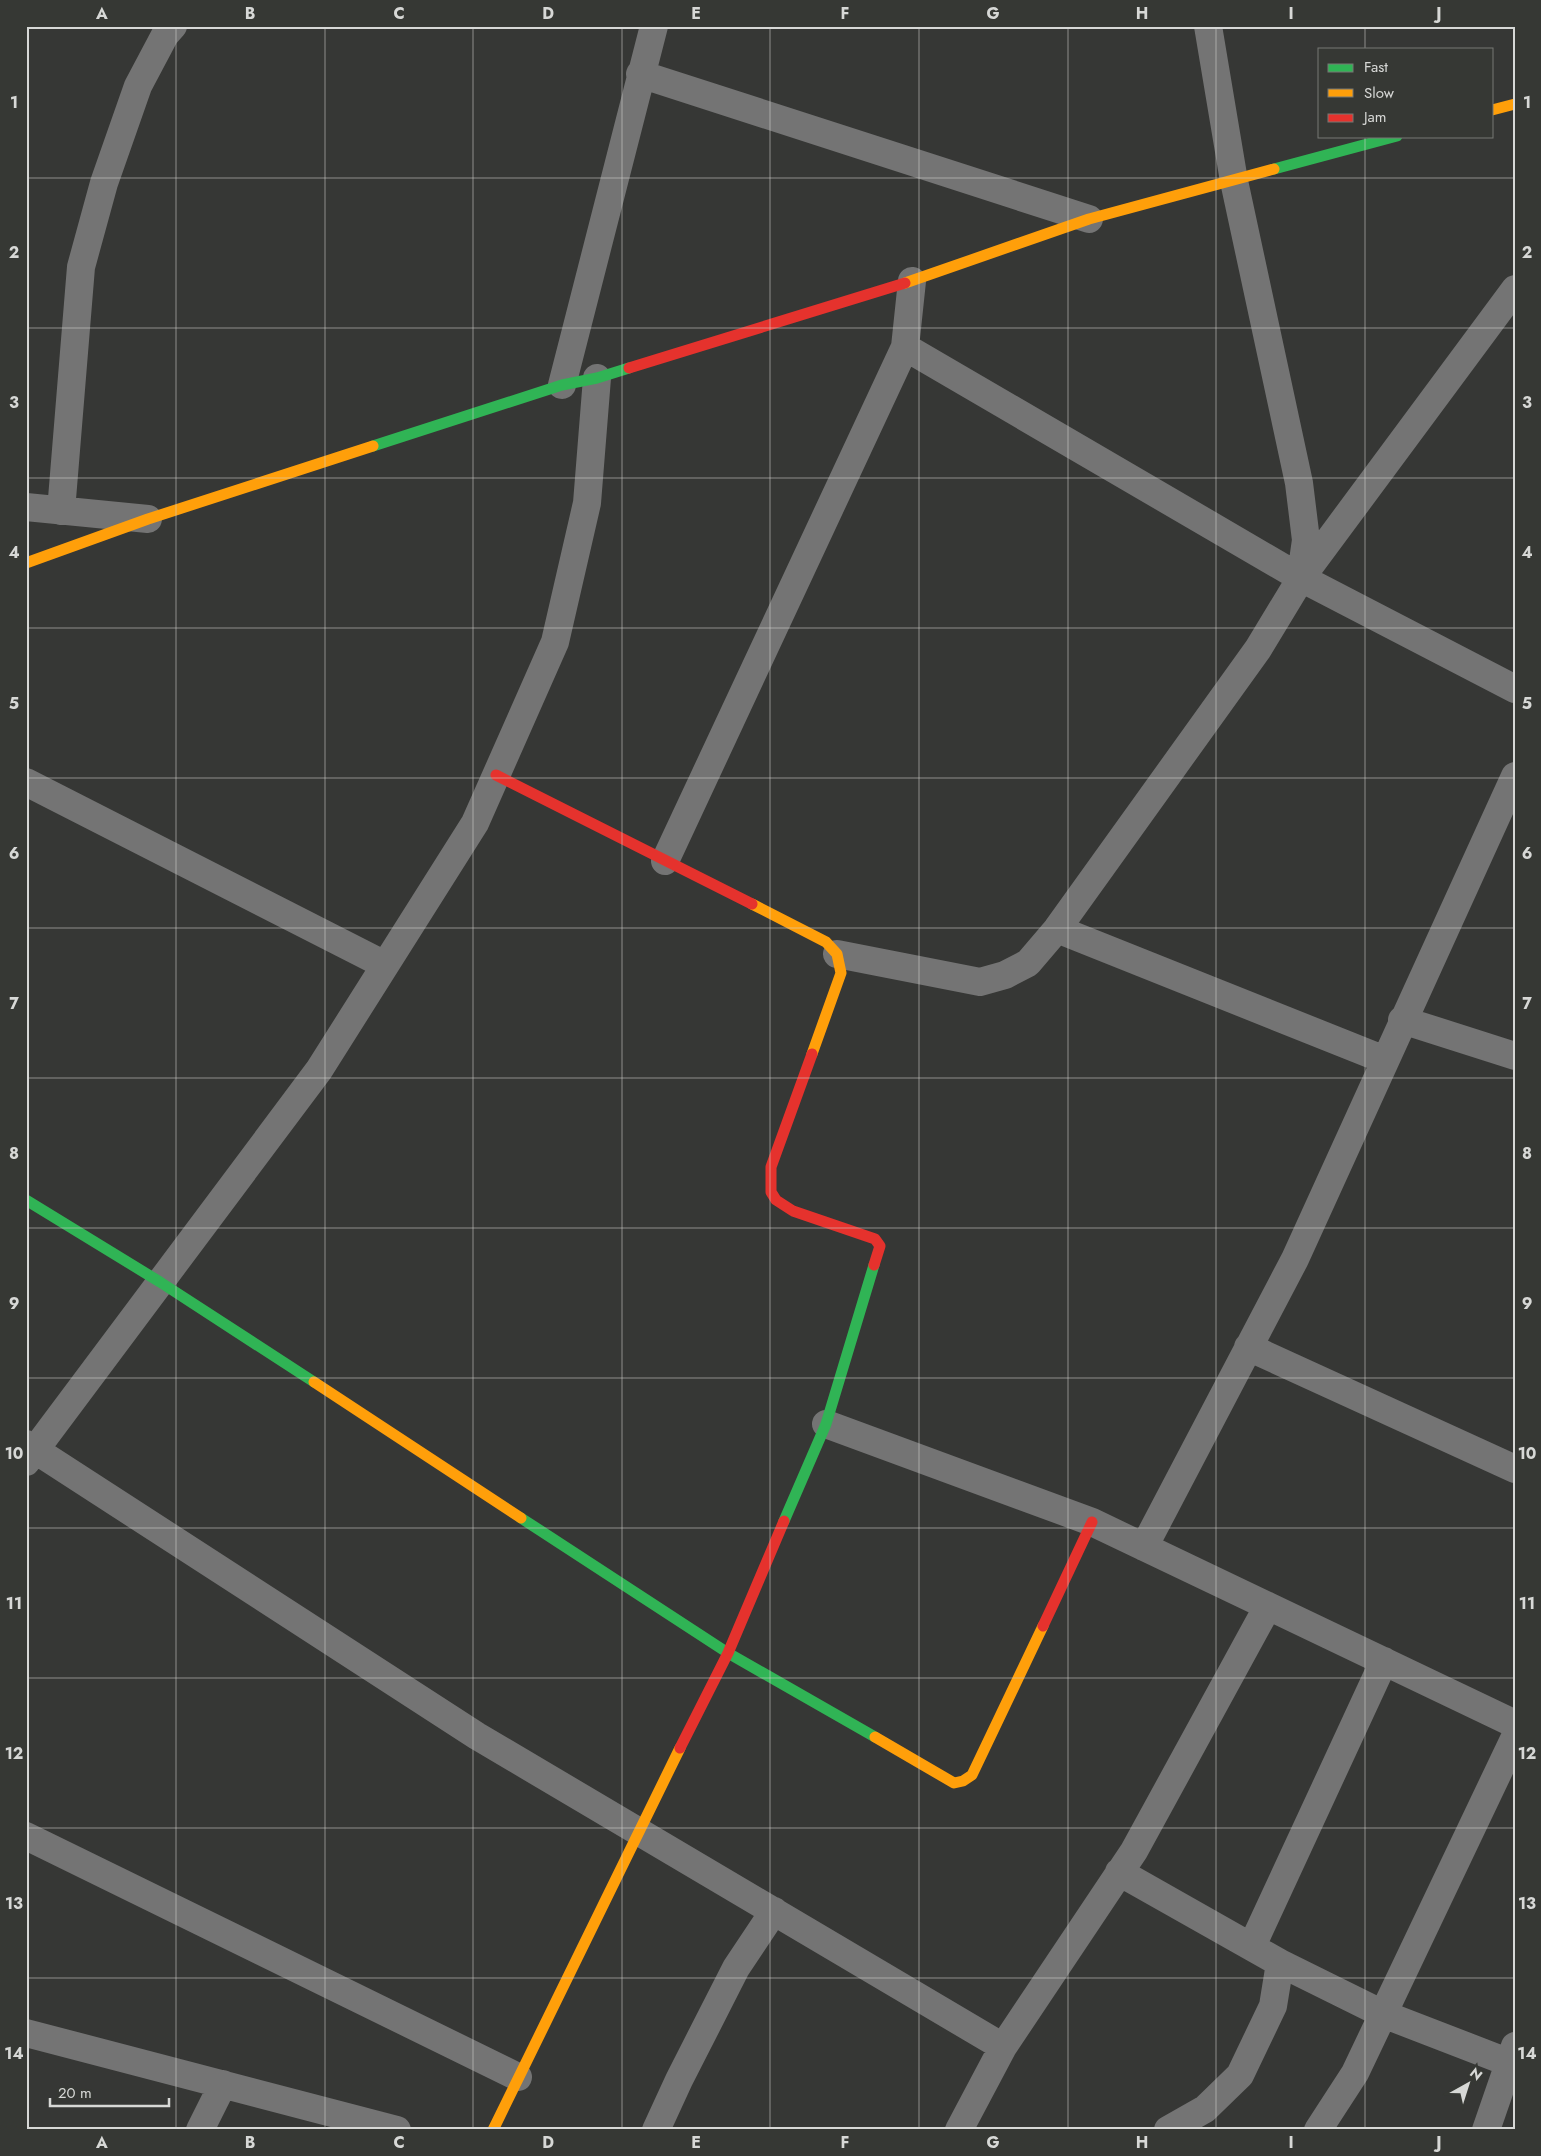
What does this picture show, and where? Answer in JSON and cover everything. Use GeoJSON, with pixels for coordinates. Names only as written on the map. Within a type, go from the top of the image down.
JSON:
{"type":"FeatureCollection","features":[{"type":"Feature","properties":{"kind":"street"},"geometry":{"type":"LineString","coordinates":[[61,511],[81,267],[104,183],[138,86],[165,35],[173,26]]}},
{"type":"Feature","properties":{"kind":"street"},"geometry":{"type":"LineString","coordinates":[[562,385],[653,26]]}},
{"type":"Feature","properties":{"kind":"street"},"geometry":{"type":"LineString","coordinates":[[1208,26],[1234,181],[1299,483],[1306,540],[1301,578]]}},
{"type":"Feature","properties":{"kind":"street"},"geometry":{"type":"LineString","coordinates":[[640,74],[1089,219]]}},
{"type":"Feature","properties":{"kind":"street"},"geometry":{"type":"LineString","coordinates":[[1494,109],[1515,104]]}},
{"type":"Feature","properties":{"kind":"street"},"geometry":{"type":"LineString","coordinates":[[26,564],[148,519],[562,385],[597,378],[912,281],[1089,219],[1390,138]]}},
{"type":"Feature","properties":{"kind":"street"},"geometry":{"type":"LineString","coordinates":[[665,861],[906,347],[912,281]]}},
{"type":"Feature","properties":{"kind":"street"},"geometry":{"type":"LineString","coordinates":[[837,954],[980,982],[1005,975],[1028,963],[1057,930],[1258,649],[1301,578],[1515,289]]}},
{"type":"Feature","properties":{"kind":"street"},"geometry":{"type":"LineString","coordinates":[[906,347],[1301,578],[1515,689]]}},
{"type":"Feature","properties":{"kind":"street"},"geometry":{"type":"LineString","coordinates":[[597,378],[587,503],[555,642],[475,823],[320,1070],[29,1452],[477,1736],[1003,2047]]}},
{"type":"Feature","properties":{"kind":"street"},"geometry":{"type":"LineString","coordinates":[[26,507],[148,519]]}},
{"type":"Feature","properties":{"kind":"street"},"geometry":{"type":"LineString","coordinates":[[493,2130],[638,1831],[728,1653],[826,1424],[880,1246],[876,1239],[869,1236],[796,1212],[776,1200],[769,1187],[771,1167],[841,973],[837,954],[826,942],[496,775]]}},
{"type":"Feature","properties":{"kind":"street"},"geometry":{"type":"LineString","coordinates":[[1144,1547],[1295,1259],[1402,1020],[1515,776]]}},
{"type":"Feature","properties":{"kind":"street"},"geometry":{"type":"LineString","coordinates":[[26,782],[385,965]]}},
{"type":"Feature","properties":{"kind":"street"},"geometry":{"type":"LineString","coordinates":[[1057,930],[1384,1060]]}},
{"type":"Feature","properties":{"kind":"street"},"geometry":{"type":"LineString","coordinates":[[1402,1020],[1515,1056]]}},
{"type":"Feature","properties":{"kind":"street"},"geometry":{"type":"LineString","coordinates":[[26,1200],[160,1282],[728,1653],[954,1783],[972,1775],[1092,1522]]}},
{"type":"Feature","properties":{"kind":"street"},"geometry":{"type":"LineString","coordinates":[[1248,1347],[1515,1469]]}},
{"type":"Feature","properties":{"kind":"street"},"geometry":{"type":"LineString","coordinates":[[826,1424],[1092,1522],[1515,1724]]}},
{"type":"Feature","properties":{"kind":"street"},"geometry":{"type":"LineString","coordinates":[[959,2130],[1003,2047],[1134,1851],[1268,1606]]}},
{"type":"Feature","properties":{"kind":"street"},"geometry":{"type":"LineString","coordinates":[[1252,1946],[1384,1661]]}},
{"type":"Feature","properties":{"kind":"street"},"geometry":{"type":"LineString","coordinates":[[1318,2130],[1355,2072],[1515,1737]]}},
{"type":"Feature","properties":{"kind":"street"},"geometry":{"type":"LineString","coordinates":[[26,1836],[518,2077]]}},
{"type":"Feature","properties":{"kind":"street"},"geometry":{"type":"LineString","coordinates":[[1119,1872],[1280,1963],[1383,2014],[1513,2058],[1486,2130]]}},
{"type":"Feature","properties":{"kind":"street"},"geometry":{"type":"LineString","coordinates":[[656,2130],[679,2080],[736,1968],[774,1912]]}},
{"type":"Feature","properties":{"kind":"street"},"geometry":{"type":"LineString","coordinates":[[1168,2130],[1205,2109],[1240,2075],[1273,2006],[1280,1963]]}},
{"type":"Feature","properties":{"kind":"street"},"geometry":{"type":"LineString","coordinates":[[26,2033],[397,2130]]}},
{"type":"Feature","properties":{"kind":"street"},"geometry":{"type":"LineString","coordinates":[[200,2130],[223,2084]]}},
{"type":"Feature","properties":{"kind":"traffic: fast"},"geometry":{"type":"LineString","coordinates":[[1274,169],[1390,138]]}},
{"type":"Feature","properties":{"kind":"traffic: fast"},"geometry":{"type":"LineString","coordinates":[[373,446],[562,385],[597,378],[629,368]]}},
{"type":"Feature","properties":{"kind":"traffic: fast"},"geometry":{"type":"LineString","coordinates":[[26,1200],[160,1282],[314,1382]]}},
{"type":"Feature","properties":{"kind":"traffic: fast"},"geometry":{"type":"LineString","coordinates":[[784,1521],[826,1424],[874,1265]]}},
{"type":"Feature","properties":{"kind":"traffic: fast"},"geometry":{"type":"LineString","coordinates":[[521,1518],[728,1653],[875,1737]]}},
{"type":"Feature","properties":{"kind":"traffic: slow"},"geometry":{"type":"LineString","coordinates":[[1494,109],[1515,104]]}},
{"type":"Feature","properties":{"kind":"traffic: slow"},"geometry":{"type":"LineString","coordinates":[[905,283],[1089,219],[1274,169]]}},
{"type":"Feature","properties":{"kind":"traffic: slow"},"geometry":{"type":"LineString","coordinates":[[26,563],[148,519],[373,446]]}},
{"type":"Feature","properties":{"kind":"traffic: slow"},"geometry":{"type":"LineString","coordinates":[[752,904],[826,942],[837,954],[841,973],[812,1054]]}},
{"type":"Feature","properties":{"kind":"traffic: slow"},"geometry":{"type":"LineString","coordinates":[[314,1382],[521,1518]]}},
{"type":"Feature","properties":{"kind":"traffic: slow"},"geometry":{"type":"LineString","coordinates":[[875,1737],[954,1783],[963,1781],[972,1775],[1043,1626]]}},
{"type":"Feature","properties":{"kind":"traffic: slow"},"geometry":{"type":"LineString","coordinates":[[493,2130],[680,1748]]}},
{"type":"Feature","properties":{"kind":"traffic: jam"},"geometry":{"type":"LineString","coordinates":[[629,368],[905,283]]}},
{"type":"Feature","properties":{"kind":"traffic: jam"},"geometry":{"type":"LineString","coordinates":[[496,775],[752,904]]}},
{"type":"Feature","properties":{"kind":"traffic: jam"},"geometry":{"type":"LineString","coordinates":[[812,1054],[771,1167],[771,1192],[776,1200],[793,1211],[875,1239],[880,1246],[874,1265]]}},
{"type":"Feature","properties":{"kind":"traffic: jam"},"geometry":{"type":"LineString","coordinates":[[680,1748],[728,1653],[784,1521]]}},
{"type":"Feature","properties":{"kind":"traffic: jam"},"geometry":{"type":"LineString","coordinates":[[1043,1626],[1092,1522]]}}]}
